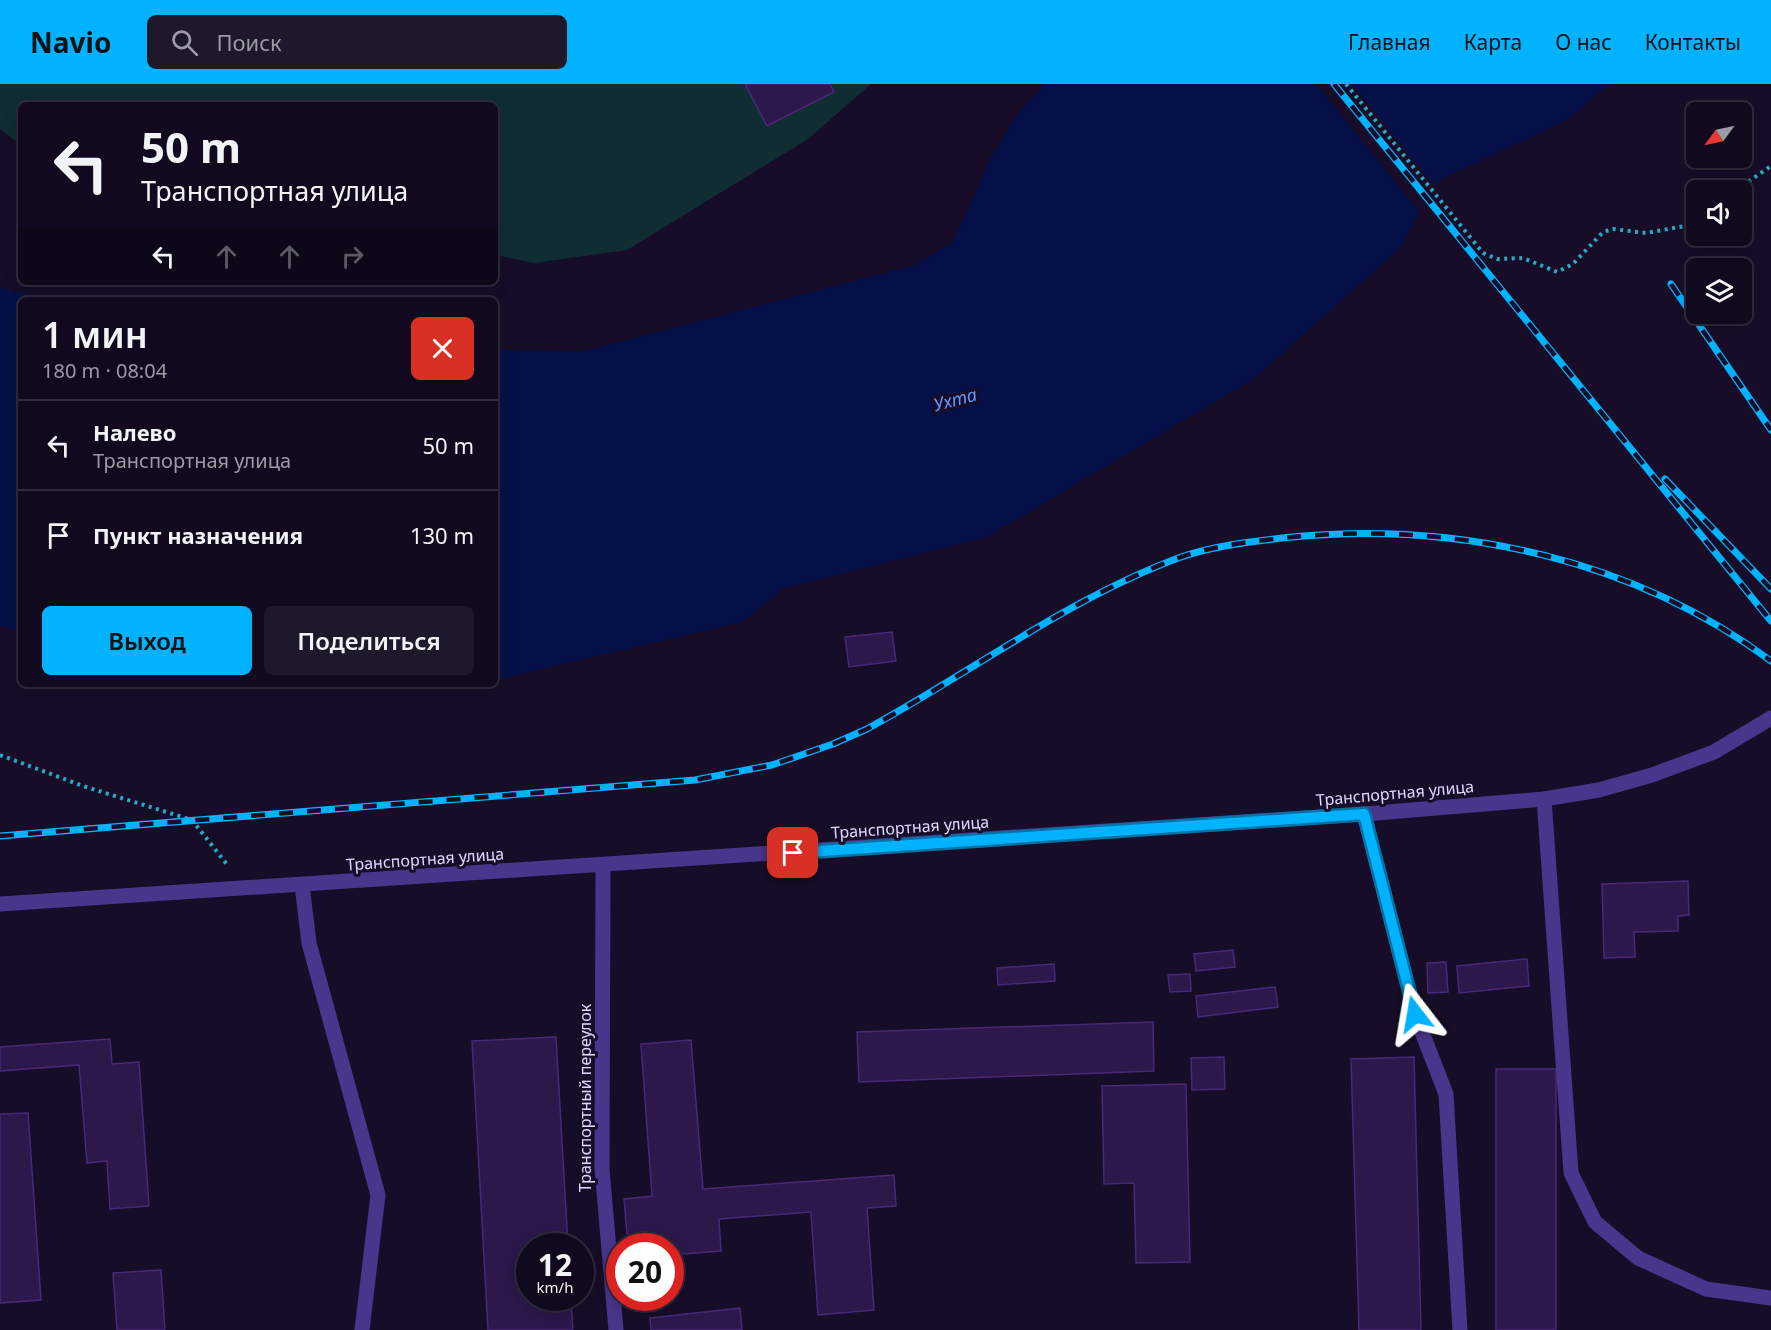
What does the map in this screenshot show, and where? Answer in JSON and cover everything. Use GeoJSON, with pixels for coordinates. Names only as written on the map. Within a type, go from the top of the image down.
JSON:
{"type":"FeatureCollection","features":[{"type":"Feature","properties":{"kind":"street","name":"Транспортная улица"},"geometry":{"type":"LineString","coordinates":[[0,904],[603,866],[1364,814],[1544,799],[1599,790],[1652,775],[1714,752],[1771,718]]}},
{"type":"Feature","properties":{"kind":"street"},"geometry":{"type":"LineString","coordinates":[[1544,799],[1571,1173],[1595,1222],[1638,1258],[1706,1288],[1771,1298]]}},
{"type":"Feature","properties":{"kind":"street"},"geometry":{"type":"LineString","coordinates":[[1364,814],[1415,1014],[1446,1094],[1460,1330]]}},
{"type":"Feature","properties":{"kind":"street","name":"Транспортный переулок"},"geometry":{"type":"LineString","coordinates":[[603,866],[602,1169],[616,1330]]}},
{"type":"Feature","properties":{"kind":"street"},"geometry":{"type":"LineString","coordinates":[[302,885],[309,943],[378,1195],[362,1330]]}},
{"type":"Feature","properties":{"kind":"path"},"geometry":{"type":"LineString","coordinates":[[1346,84],[1483,254],[1497,259],[1523,258],[1557,272],[1573,264],[1603,232],[1613,229],[1646,233],[1686,226]]}},
{"type":"Feature","properties":{"kind":"path"},"geometry":{"type":"LineString","coordinates":[[1751,180],[1771,166]]}},
{"type":"Feature","properties":{"kind":"path"},"geometry":{"type":"LineString","coordinates":[[0,755],[83,786],[192,820],[246,888]]}},
{"type":"Feature","properties":{"kind":"green space"},"geometry":{"type":"Polygon","coordinates":[[[0,84],[871,84],[808,139],[627,250],[534,263],[498,256],[498,102],[18,102],[18,143],[0,129],[0,84]]]}},
{"type":"Feature","properties":{"kind":"water","name":"Ухта"},"geometry":{"type":"Polygon","coordinates":[[[1045,84],[1609,84],[1570,118],[1435,183],[1400,248],[1255,378],[987,537],[785,588],[742,622],[498,679],[498,350],[585,351],[915,265],[953,242],[990,159],[1018,113],[1045,84]]]}},
{"type":"Feature","properties":{"kind":"water"},"geometry":{"type":"Polygon","coordinates":[[[0,288],[40,297],[18,297],[18,630],[0,627],[0,288]]]}},
{"type":"Feature","properties":{"kind":"pier"},"geometry":{"type":"Polygon","coordinates":[[[1316,84],[1352,84],[1436,188],[1421,214],[1316,84]]]}},
{"type":"Feature","properties":{"kind":"building"},"geometry":{"type":"Polygon","coordinates":[[[745,84],[830,84],[834,92],[767,126],[745,84]]]}},
{"type":"Feature","properties":{"kind":"building"},"geometry":{"type":"Polygon","coordinates":[[[892,632],[896,661],[849,667],[845,637],[892,632]]]}},
{"type":"Feature","properties":{"kind":"building"},"geometry":{"type":"Polygon","coordinates":[[[1688,881],[1689,915],[1678,916],[1678,931],[1634,932],[1635,957],[1604,958],[1602,884],[1688,881]]]}},
{"type":"Feature","properties":{"kind":"building"},"geometry":{"type":"Polygon","coordinates":[[[1233,950],[1235,967],[1196,971],[1194,954],[1233,950]]]}},
{"type":"Feature","properties":{"kind":"building"},"geometry":{"type":"Polygon","coordinates":[[[1527,959],[1529,986],[1459,993],[1457,966],[1527,959]]]}},
{"type":"Feature","properties":{"kind":"building"},"geometry":{"type":"Polygon","coordinates":[[[1446,962],[1448,992],[1428,993],[1427,963],[1446,962]]]}},
{"type":"Feature","properties":{"kind":"building"},"geometry":{"type":"Polygon","coordinates":[[[1054,964],[1055,981],[998,985],[997,968],[1054,964]]]}},
{"type":"Feature","properties":{"kind":"building"},"geometry":{"type":"Polygon","coordinates":[[[1190,974],[1191,991],[1170,992],[1168,975],[1190,974]]]}},
{"type":"Feature","properties":{"kind":"building"},"geometry":{"type":"Polygon","coordinates":[[[1275,987],[1278,1007],[1198,1017],[1196,996],[1275,987]]]}},
{"type":"Feature","properties":{"kind":"building"},"geometry":{"type":"Polygon","coordinates":[[[1153,1022],[1154,1071],[859,1082],[857,1032],[1153,1022]]]}},
{"type":"Feature","properties":{"kind":"building"},"geometry":{"type":"Polygon","coordinates":[[[556,1037],[567,1233],[516,1233],[516,1311],[572,1311],[573,1330],[488,1330],[472,1041],[556,1037]]]}},
{"type":"Feature","properties":{"kind":"building"},"geometry":{"type":"Polygon","coordinates":[[[110,1039],[112,1064],[139,1062],[149,1206],[110,1209],[107,1161],[87,1163],[79,1065],[0,1071],[0,1047],[110,1039]]]}},
{"type":"Feature","properties":{"kind":"building"},"geometry":{"type":"Polygon","coordinates":[[[691,1040],[703,1189],[894,1175],[896,1206],[867,1208],[874,1310],[818,1315],[811,1212],[719,1219],[721,1251],[684,1254],[684,1233],[627,1233],[624,1199],[652,1196],[641,1044],[691,1040]]]}},
{"type":"Feature","properties":{"kind":"building"},"geometry":{"type":"Polygon","coordinates":[[[1224,1057],[1225,1089],[1192,1090],[1191,1058],[1224,1057]]]}},
{"type":"Feature","properties":{"kind":"building"},"geometry":{"type":"Polygon","coordinates":[[[1414,1057],[1421,1330],[1359,1330],[1351,1059],[1414,1057]]]}},
{"type":"Feature","properties":{"kind":"building"},"geometry":{"type":"Polygon","coordinates":[[[1496,1069],[1556,1069],[1556,1330],[1496,1330],[1496,1069]]]}},
{"type":"Feature","properties":{"kind":"building"},"geometry":{"type":"Polygon","coordinates":[[[1186,1084],[1190,1262],[1136,1263],[1134,1183],[1104,1184],[1102,1086],[1186,1084]]]}},
{"type":"Feature","properties":{"kind":"building"},"geometry":{"type":"Polygon","coordinates":[[[28,1113],[41,1300],[0,1303],[0,1114],[28,1113]]]}},
{"type":"Feature","properties":{"kind":"building"},"geometry":{"type":"Polygon","coordinates":[[[161,1270],[165,1330],[117,1330],[113,1273],[161,1270]]]}},
{"type":"Feature","properties":{"kind":"building"},"geometry":{"type":"Polygon","coordinates":[[[740,1308],[742,1330],[651,1330],[650,1318],[740,1308]]]}},
{"type":"Feature","properties":{"kind":"railway"},"geometry":{"type":"LineString","coordinates":[[1334,84],[1771,621]]}},
{"type":"Feature","properties":{"kind":"railway"},"geometry":{"type":"LineString","coordinates":[[1671,284],[1771,430]]}},
{"type":"Feature","properties":{"kind":"railway"},"geometry":{"type":"LineString","coordinates":[[1665,479],[1771,589]]}},
{"type":"Feature","properties":{"kind":"railway"},"geometry":{"type":"LineString","coordinates":[[0,836],[695,780],[772,765],[833,744],[867,729],[1060,614],[1140,574],[1181,557],[1208,549],[1292,537],[1355,534],[1419,535],[1482,543],[1544,555],[1604,573],[1662,597],[1718,626],[1771,661]]}},
{"type":"Feature","properties":{"kind":"route"},"geometry":{"type":"LineString","coordinates":[[793,853],[1364,814],[1415,1014]]}}]}
